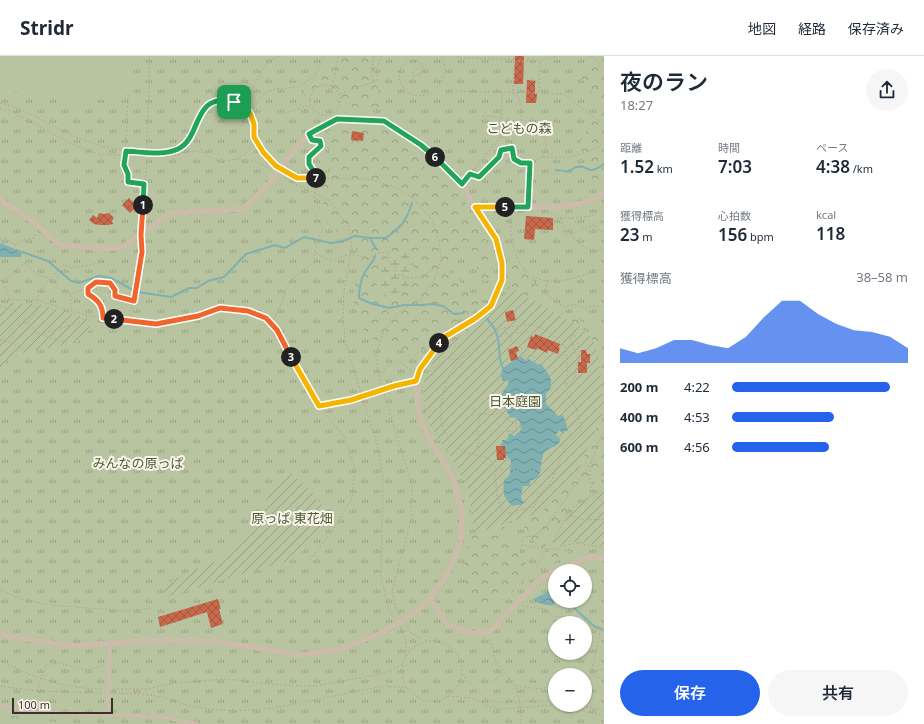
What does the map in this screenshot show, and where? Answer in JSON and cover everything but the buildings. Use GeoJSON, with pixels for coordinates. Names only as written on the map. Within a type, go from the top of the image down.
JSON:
{"type":"FeatureCollection","features":[{"type":"Feature","properties":{"kind":"street"},"geometry":{"type":"LineString","coordinates":[[0,199],[36,224],[59,245],[121,248],[170,213],[243,209],[269,183],[286,160],[309,134],[337,119],[384,121],[421,145],[445,166],[462,184],[496,239],[502,263],[502,280],[491,306],[476,318],[443,338],[420,369],[417,378],[417,401],[422,425],[452,476],[462,511],[461,542],[448,573],[430,598],[413,614],[373,637],[336,650],[302,655],[212,641],[155,640],[72,646],[4,636],[0,633]]}},
{"type":"Feature","properties":{"kind":"street"},"geometry":{"type":"LineString","coordinates":[[475,207],[558,208],[576,205],[599,197],[604,193]]}},
{"type":"Feature","properties":{"kind":"street"},"geometry":{"type":"LineString","coordinates":[[573,564],[591,557],[604,559]]}},
{"type":"Feature","properties":{"kind":"street"},"geometry":{"type":"LineString","coordinates":[[430,598],[447,624],[470,633],[488,633],[537,582],[548,575]]}},
{"type":"Feature","properties":{"kind":"lane"},"geometry":{"type":"LineString","coordinates":[[109,715],[110,643]]}},
{"type":"Feature","properties":{"kind":"lane"},"geometry":{"type":"LineString","coordinates":[[0,706],[34,712],[162,717],[197,724]]}},
{"type":"Feature","properties":{"kind":"path"},"geometry":{"type":"LineString","coordinates":[[129,321],[134,301],[142,252],[141,235],[146,170],[150,56]]}},
{"type":"Feature","properties":{"kind":"path"},"geometry":{"type":"LineString","coordinates":[[234,102],[247,95],[254,86],[265,64],[273,58],[280,56]]}},
{"type":"Feature","properties":{"kind":"path"},"geometry":{"type":"LineString","coordinates":[[252,118],[253,110],[266,92],[275,89],[297,87],[314,77],[325,56]]}},
{"type":"Feature","properties":{"kind":"path"},"geometry":{"type":"LineString","coordinates":[[331,86],[334,79],[338,56]]}},
{"type":"Feature","properties":{"kind":"path"},"geometry":{"type":"LineString","coordinates":[[373,82],[371,68],[374,56]]}},
{"type":"Feature","properties":{"kind":"path"},"geometry":{"type":"LineString","coordinates":[[339,94],[378,80],[377,71],[382,56]]}},
{"type":"Feature","properties":{"kind":"path"},"geometry":{"type":"LineString","coordinates":[[420,74],[423,73],[424,70],[422,64],[417,61],[411,60],[405,63],[401,68],[399,75],[400,81],[407,92],[427,95],[439,87],[445,70],[442,56]]}},
{"type":"Feature","properties":{"kind":"path"},"geometry":{"type":"LineString","coordinates":[[458,56],[458,58],[528,61],[540,61],[558,56]]}},
{"type":"Feature","properties":{"kind":"path"},"geometry":{"type":"LineString","coordinates":[[513,92],[514,56]]}},
{"type":"Feature","properties":{"kind":"path"},"geometry":{"type":"LineString","coordinates":[[528,56],[528,61]]}},
{"type":"Feature","properties":{"kind":"path"},"geometry":{"type":"LineString","coordinates":[[589,56],[604,69]]}},
{"type":"Feature","properties":{"kind":"path"},"geometry":{"type":"LineString","coordinates":[[539,93],[540,61]]}},
{"type":"Feature","properties":{"kind":"path"},"geometry":{"type":"LineString","coordinates":[[323,85],[331,86],[339,94],[339,105],[333,113],[324,115],[315,112],[310,105],[310,96],[315,89],[323,85]]}},
{"type":"Feature","properties":{"kind":"path"},"geometry":{"type":"LineString","coordinates":[[456,90],[563,94],[604,125]]}},
{"type":"Feature","properties":{"kind":"path"},"geometry":{"type":"LineString","coordinates":[[462,184],[501,136],[502,92]]}},
{"type":"Feature","properties":{"kind":"path"},"geometry":{"type":"LineString","coordinates":[[513,92],[520,98],[522,108],[520,130],[512,140],[512,148],[514,159],[521,163],[530,163],[542,157],[569,158],[596,148],[604,142]]}},
{"type":"Feature","properties":{"kind":"path"},"geometry":{"type":"LineString","coordinates":[[128,94],[126,155],[124,165],[128,174],[128,182]]}},
{"type":"Feature","properties":{"kind":"path"},"geometry":{"type":"LineString","coordinates":[[0,103],[24,110],[81,139],[104,147],[126,151],[166,153],[180,148],[191,136],[197,120],[203,110],[212,104],[223,100],[234,102],[246,109],[252,118],[255,130],[252,143],[246,153],[235,159]]}},
{"type":"Feature","properties":{"kind":"path"},"geometry":{"type":"LineString","coordinates":[[283,114],[310,105]]}},
{"type":"Feature","properties":{"kind":"path"},"geometry":{"type":"LineString","coordinates":[[0,109],[11,111],[76,146],[98,154],[169,157],[190,151],[205,153],[219,160],[235,159],[263,163],[274,171]]}},
{"type":"Feature","properties":{"kind":"path"},"geometry":{"type":"LineString","coordinates":[[483,116],[501,117]]}},
{"type":"Feature","properties":{"kind":"path"},"geometry":{"type":"LineString","coordinates":[[195,126],[198,144],[205,153]]}},
{"type":"Feature","properties":{"kind":"path"},"geometry":{"type":"LineString","coordinates":[[520,130],[530,128],[542,133],[547,146],[542,157]]}},
{"type":"Feature","properties":{"kind":"path"},"geometry":{"type":"LineString","coordinates":[[271,324],[292,279],[314,263],[316,243],[324,228],[317,220],[315,215],[321,210],[314,199],[318,178],[309,164],[309,157],[321,146],[320,141],[312,140],[309,134]]}},
{"type":"Feature","properties":{"kind":"path"},"geometry":{"type":"LineString","coordinates":[[501,136],[512,140]]}},
{"type":"Feature","properties":{"kind":"path"},"geometry":{"type":"LineString","coordinates":[[254,137],[263,152],[276,166]]}},
{"type":"Feature","properties":{"kind":"path"},"geometry":{"type":"LineString","coordinates":[[470,174],[479,177],[499,157],[501,150],[512,148]]}},
{"type":"Feature","properties":{"kind":"path"},"geometry":{"type":"LineString","coordinates":[[528,207],[530,163]]}},
{"type":"Feature","properties":{"kind":"path"},"geometry":{"type":"LineString","coordinates":[[282,169],[297,178],[368,179],[396,187],[415,200],[433,222],[435,228],[439,241],[441,260],[434,280],[421,299],[399,312],[385,328],[376,355],[379,378],[412,485],[411,520],[392,591],[396,608],[410,633],[427,641],[440,642],[452,649],[460,660],[462,674],[458,685],[448,696]]}},
{"type":"Feature","properties":{"kind":"path"},"geometry":{"type":"LineString","coordinates":[[279,174],[290,182],[330,201],[349,227],[352,247],[344,291],[343,314],[345,341],[378,448],[383,479],[380,576],[389,611],[397,621]]}},
{"type":"Feature","properties":{"kind":"path"},"geometry":{"type":"LineString","coordinates":[[121,182],[144,184]]}},
{"type":"Feature","properties":{"kind":"path"},"geometry":{"type":"LineString","coordinates":[[556,218],[592,216],[604,206]]}},
{"type":"Feature","properties":{"kind":"path"},"geometry":{"type":"LineString","coordinates":[[512,207],[510,227],[512,243],[517,258],[529,275],[555,281],[604,269]]}},
{"type":"Feature","properties":{"kind":"path"},"geometry":{"type":"LineString","coordinates":[[561,218],[565,236],[604,221]]}},
{"type":"Feature","properties":{"kind":"path"},"geometry":{"type":"LineString","coordinates":[[571,218],[584,229]]}},
{"type":"Feature","properties":{"kind":"path"},"geometry":{"type":"LineString","coordinates":[[0,239],[4,238],[16,245],[23,240],[34,238],[36,224]]}},
{"type":"Feature","properties":{"kind":"path"},"geometry":{"type":"LineString","coordinates":[[594,226],[600,231],[604,232]]}},
{"type":"Feature","properties":{"kind":"path"},"geometry":{"type":"LineString","coordinates":[[570,234],[578,244],[596,251],[604,250]]}},
{"type":"Feature","properties":{"kind":"path"},"geometry":{"type":"LineString","coordinates":[[316,253],[323,258],[332,261],[343,255],[351,254],[368,259],[376,253],[390,252],[389,264],[396,264],[396,275],[402,275],[403,278],[420,277],[438,269]]}},
{"type":"Feature","properties":{"kind":"path"},"geometry":{"type":"LineString","coordinates":[[0,339],[15,326],[28,323],[35,312],[37,300],[43,286],[63,265],[72,268],[104,262]]}},
{"type":"Feature","properties":{"kind":"path"},"geometry":{"type":"LineString","coordinates":[[3,282],[25,264],[37,275],[49,278],[61,290],[70,294],[88,288],[96,282],[110,283],[115,290],[115,296]]}},
{"type":"Feature","properties":{"kind":"path"},"geometry":{"type":"LineString","coordinates":[[0,280],[3,282],[10,300]]}},
{"type":"Feature","properties":{"kind":"path"},"geometry":{"type":"LineString","coordinates":[[547,280],[545,294],[564,307],[574,304],[584,308],[592,306],[604,307]]}},
{"type":"Feature","properties":{"kind":"path"},"geometry":{"type":"LineString","coordinates":[[88,288],[103,290],[115,296],[134,301]]}},
{"type":"Feature","properties":{"kind":"path"},"geometry":{"type":"LineString","coordinates":[[88,288],[88,294],[98,300],[103,310],[103,318]]}},
{"type":"Feature","properties":{"kind":"path"},"geometry":{"type":"LineString","coordinates":[[70,294],[72,303],[70,311]]}},
{"type":"Feature","properties":{"kind":"path"},"geometry":{"type":"LineString","coordinates":[[0,302],[10,300],[37,300],[88,316],[156,324],[198,316],[220,308],[248,311],[266,318],[277,330],[299,373],[319,406],[343,435],[355,470],[352,499],[328,537],[308,562]]}},
{"type":"Feature","properties":{"kind":"path"},"geometry":{"type":"LineString","coordinates":[[0,306],[9,307],[41,334],[68,343]]}},
{"type":"Feature","properties":{"kind":"path"},"geometry":{"type":"LineString","coordinates":[[0,339],[23,349],[41,334],[77,323],[88,316]]}},
{"type":"Feature","properties":{"kind":"path"},"geometry":{"type":"LineString","coordinates":[[531,324],[549,332],[565,347],[568,367],[565,391],[576,408],[582,428],[565,447],[551,482],[538,496],[535,506],[510,513],[501,509],[496,491],[496,469],[489,458],[464,452],[452,444],[441,424],[441,404],[448,376],[459,360],[493,334],[504,328],[531,324]]}},
{"type":"Feature","properties":{"kind":"path"},"geometry":{"type":"LineString","coordinates":[[504,328],[512,341],[519,342],[524,356],[534,356],[540,361]]}},
{"type":"Feature","properties":{"kind":"path"},"geometry":{"type":"LineString","coordinates":[[510,337],[515,332],[521,333],[524,330],[530,333]]}},
{"type":"Feature","properties":{"kind":"path"},"geometry":{"type":"LineString","coordinates":[[565,386],[575,378],[578,359],[580,359],[580,351],[575,335],[570,336],[578,359]]}},
{"type":"Feature","properties":{"kind":"path"},"geometry":{"type":"LineString","coordinates":[[420,369],[428,373],[449,358],[459,360]]}},
{"type":"Feature","properties":{"kind":"path"},"geometry":{"type":"LineString","coordinates":[[319,406],[351,400],[417,378],[399,361],[386,366],[379,378]]}},
{"type":"Feature","properties":{"kind":"path"},"geometry":{"type":"LineString","coordinates":[[473,454],[478,447],[479,413],[490,415],[502,412],[509,421],[516,423],[516,431],[500,432],[498,435],[491,431]]}},
{"type":"Feature","properties":{"kind":"path"},"geometry":{"type":"LineString","coordinates":[[604,429],[592,462],[589,480],[594,494],[604,501]]}},
{"type":"Feature","properties":{"kind":"path"},"geometry":{"type":"LineString","coordinates":[[592,462],[546,527],[534,536],[523,537],[522,545],[554,550],[563,546],[577,543],[602,548],[604,551]]}},
{"type":"Feature","properties":{"kind":"path"},"geometry":{"type":"LineString","coordinates":[[496,469],[556,470]]}},
{"type":"Feature","properties":{"kind":"path"},"geometry":{"type":"LineString","coordinates":[[548,572],[545,568],[539,569],[536,567],[548,549],[567,514],[574,506],[604,490]]}},
{"type":"Feature","properties":{"kind":"path"},"geometry":{"type":"LineString","coordinates":[[567,514],[584,520],[604,519]]}},
{"type":"Feature","properties":{"kind":"path"},"geometry":{"type":"LineString","coordinates":[[0,590],[22,599],[50,605],[128,611],[150,608]]}},
{"type":"Feature","properties":{"kind":"path"},"geometry":{"type":"LineString","coordinates":[[516,605],[544,609],[552,616],[578,618],[604,633]]}},
{"type":"Feature","properties":{"kind":"path"},"geometry":{"type":"LineString","coordinates":[[400,626],[406,642],[406,656]]}},
{"type":"Feature","properties":{"kind":"path"},"geometry":{"type":"LineString","coordinates":[[592,672],[600,632]]}},
{"type":"Feature","properties":{"kind":"path"},"geometry":{"type":"LineString","coordinates":[[488,633],[495,660],[515,686],[520,702],[521,724]]}},
{"type":"Feature","properties":{"kind":"path"},"geometry":{"type":"LineString","coordinates":[[427,641],[414,646],[406,656],[403,663],[402,676],[407,688],[417,697],[426,700],[435,700],[448,696],[471,698],[490,707],[501,709],[548,705]]}},
{"type":"Feature","properties":{"kind":"path"},"geometry":{"type":"LineString","coordinates":[[0,660],[40,678],[67,685],[102,689]]}},
{"type":"Feature","properties":{"kind":"path"},"geometry":{"type":"LineString","coordinates":[[37,691],[40,678],[46,665],[58,663],[87,670],[110,663]]}},
{"type":"Feature","properties":{"kind":"path"},"geometry":{"type":"LineString","coordinates":[[109,689],[147,689],[174,684],[225,679],[281,685],[316,686],[381,674],[392,670],[403,663]]}},
{"type":"Feature","properties":{"kind":"path"},"geometry":{"type":"LineString","coordinates":[[592,672],[604,669]]}},
{"type":"Feature","properties":{"kind":"path"},"geometry":{"type":"LineString","coordinates":[[493,683],[503,670]]}},
{"type":"Feature","properties":{"kind":"path"},"geometry":{"type":"LineString","coordinates":[[592,672],[597,677],[604,680]]}},
{"type":"Feature","properties":{"kind":"path"},"geometry":{"type":"LineString","coordinates":[[462,674],[484,698],[490,701],[505,703],[548,702]]}},
{"type":"Feature","properties":{"kind":"path"},"geometry":{"type":"LineString","coordinates":[[0,686],[37,691],[141,694],[164,697],[186,705],[209,709],[237,711],[273,708],[384,686],[407,688]]}},
{"type":"Feature","properties":{"kind":"path"},"geometry":{"type":"LineString","coordinates":[[515,686],[540,689],[548,686]]}},
{"type":"Feature","properties":{"kind":"path"},"geometry":{"type":"LineString","coordinates":[[592,708],[604,711]]}},
{"type":"Feature","properties":{"kind":"path"},"geometry":{"type":"LineString","coordinates":[[586,712],[604,716]]}},
{"type":"Feature","properties":{"kind":"green space"},"geometry":{"type":"Polygon","coordinates":[[[0,56],[604,56],[604,724],[0,724],[0,56]]]}},
{"type":"Feature","properties":{"kind":"green space"},"geometry":{"type":"Polygon","coordinates":[[[0,56],[11,56],[9,93],[0,93],[0,56]]]}},
{"type":"Feature","properties":{"kind":"green space"},"geometry":{"type":"Polygon","coordinates":[[[15,56],[131,56],[129,98],[92,100],[85,107],[74,108],[64,107],[52,96],[13,92],[15,56]]]}},
{"type":"Feature","properties":{"kind":"green space"},"geometry":{"type":"Polygon","coordinates":[[[341,56],[379,56],[374,71],[378,88],[379,108],[360,113],[343,113],[336,95],[325,82],[305,96],[303,89],[324,68],[341,58],[341,56]]]}},
{"type":"Feature","properties":{"kind":"green space"},"geometry":{"type":"Polygon","coordinates":[[[597,56],[604,56],[604,181],[597,190],[579,145],[600,106],[580,75],[597,56]]]}},
{"type":"Feature","properties":{"kind":"green space"},"geometry":{"type":"Polygon","coordinates":[[[364,123],[390,131],[417,147],[425,169],[454,181],[495,260],[487,282],[475,278],[479,258],[457,253],[449,272],[469,290],[481,307],[442,329],[416,356],[366,336],[352,297],[361,253],[325,220],[321,185],[330,171],[328,131],[364,123]]]}},
{"type":"Feature","properties":{"kind":"green space"},"geometry":{"type":"Polygon","coordinates":[[[396,250],[412,256],[415,272],[408,286],[395,296],[381,297],[376,288],[382,263],[396,250]]]}},
{"type":"Feature","properties":{"kind":"green space","name":"日本庭園"},"geometry":{"type":"Polygon","coordinates":[[[509,256],[538,286],[540,303],[599,329],[604,339],[604,476],[575,496],[547,538],[545,552],[571,551],[552,564],[549,564],[518,518],[449,353],[449,340],[500,304],[509,256]]]}},
{"type":"Feature","properties":{"kind":"green space","name":"日本庭園"},"geometry":{"type":"Polygon","coordinates":[[[508,286],[582,328],[593,340],[600,368],[604,409],[579,469],[542,512],[474,533],[468,489],[458,469],[428,423],[424,400],[424,380],[433,361],[445,347],[482,321],[503,300],[508,286]]]}},
{"type":"Feature","properties":{"kind":"green space"},"geometry":{"type":"Polygon","coordinates":[[[13,303],[37,304],[83,317],[89,320],[90,329],[78,342],[12,355],[0,369],[0,308],[13,303]]]}},
{"type":"Feature","properties":{"kind":"green space","name":"原っぱ 東花畑"},"geometry":{"type":"Polygon","coordinates":[[[291,473],[317,498],[328,516],[317,534],[294,559],[166,597],[163,586],[185,574],[218,560],[257,523],[266,500],[281,478],[291,473]]]}},
{"type":"Feature","properties":{"kind":"green space"},"geometry":{"type":"Polygon","coordinates":[[[604,492],[604,546],[569,541],[555,548],[552,547],[559,530],[579,505],[595,494],[604,492]]]}},
{"type":"Feature","properties":{"kind":"green space"},"geometry":{"type":"Polygon","coordinates":[[[503,525],[526,561],[523,583],[501,601],[475,609],[461,573],[470,536],[503,525]]]}},
{"type":"Feature","properties":{"kind":"green space"},"geometry":{"type":"Polygon","coordinates":[[[7,715],[67,724],[0,724],[0,717],[7,715]]]}},
{"type":"Feature","properties":{"kind":"water"},"geometry":{"type":"Polygon","coordinates":[[[0,243],[22,252],[21,257],[0,257],[0,243]]]}},
{"type":"Feature","properties":{"kind":"water"},"geometry":{"type":"Polygon","coordinates":[[[520,356],[527,361],[529,359],[537,364],[541,364],[548,373],[551,380],[551,388],[546,394],[546,404],[558,416],[563,415],[568,430],[562,433],[559,430],[556,435],[560,439],[560,442],[544,453],[539,476],[531,480],[529,486],[523,486],[521,497],[524,504],[512,506],[505,497],[504,492],[504,481],[510,474],[511,461],[507,456],[502,455],[502,440],[508,440],[510,433],[514,436],[521,430],[520,422],[516,418],[510,417],[505,408],[498,406],[498,395],[504,393],[503,391],[508,385],[509,381],[503,381],[500,375],[503,368],[520,356]]]}},
{"type":"Feature","properties":{"kind":"water"},"geometry":{"type":"Polygon","coordinates":[[[548,592],[548,605],[539,603],[534,600],[535,598],[548,592]]]}},
{"type":"Feature","properties":{"kind":"waterway"},"geometry":{"type":"LineString","coordinates":[[556,170],[570,171],[575,167],[584,167],[594,170],[604,164]]}},
{"type":"Feature","properties":{"kind":"waterway"},"geometry":{"type":"LineString","coordinates":[[370,238],[386,238],[396,230],[408,215],[412,203]]}},
{"type":"Feature","properties":{"kind":"waterway"},"geometry":{"type":"LineString","coordinates":[[138,292],[171,297],[189,288],[197,288],[208,281],[224,277],[246,254],[275,245],[285,248],[304,237],[331,243],[343,241],[355,236],[370,238],[376,249]]}},
{"type":"Feature","properties":{"kind":"waterway"},"geometry":{"type":"LineString","coordinates":[[22,252],[48,261],[71,281],[79,283],[99,276],[111,278],[133,290]]}},
{"type":"Feature","properties":{"kind":"waterway"},"geometry":{"type":"LineString","coordinates":[[375,256],[362,278],[359,298],[370,303],[389,308],[404,305],[433,304],[443,306],[454,314],[464,313]]}},
{"type":"Feature","properties":{"kind":"waterway"},"geometry":{"type":"LineString","coordinates":[[487,319],[497,334],[500,361],[503,368]]}},
{"type":"Feature","properties":{"kind":"waterway"},"geometry":{"type":"LineString","coordinates":[[574,608],[594,626],[604,630]]}},
{"type":"Feature","properties":{"kind":"route"},"geometry":{"type":"LineString","coordinates":[[223,100],[234,102],[243,106],[250,113],[255,130],[254,137],[263,152],[276,166],[297,178],[318,178],[309,164],[309,157],[321,146],[320,141],[312,140],[309,134],[337,119],[384,121],[421,145],[445,166],[462,184],[470,174],[479,177],[499,157],[501,150],[512,148],[514,159],[521,163],[530,163],[528,207],[475,207],[496,239],[502,263],[502,280],[491,306],[476,318],[443,338],[420,369],[416,381],[394,386],[351,400],[319,406],[299,373],[277,330],[266,318],[248,311],[220,308],[198,316],[156,324],[103,318],[103,310],[98,300],[88,294],[88,288],[96,282],[110,283],[115,290],[115,296],[134,301],[142,252],[141,235],[144,184],[128,182],[128,174],[124,165],[126,151],[166,153],[180,148],[191,136],[199,115],[207,106],[223,100]]}},
{"type":"Feature","properties":{"kind":"park label","name":"こどもの森"},"geometry":{"type":"Point","coordinates":[519,128]}},
{"type":"Feature","properties":{"kind":"park label","name":"みんなの原っぱ"},"geometry":{"type":"Point","coordinates":[138,463]}}]}
